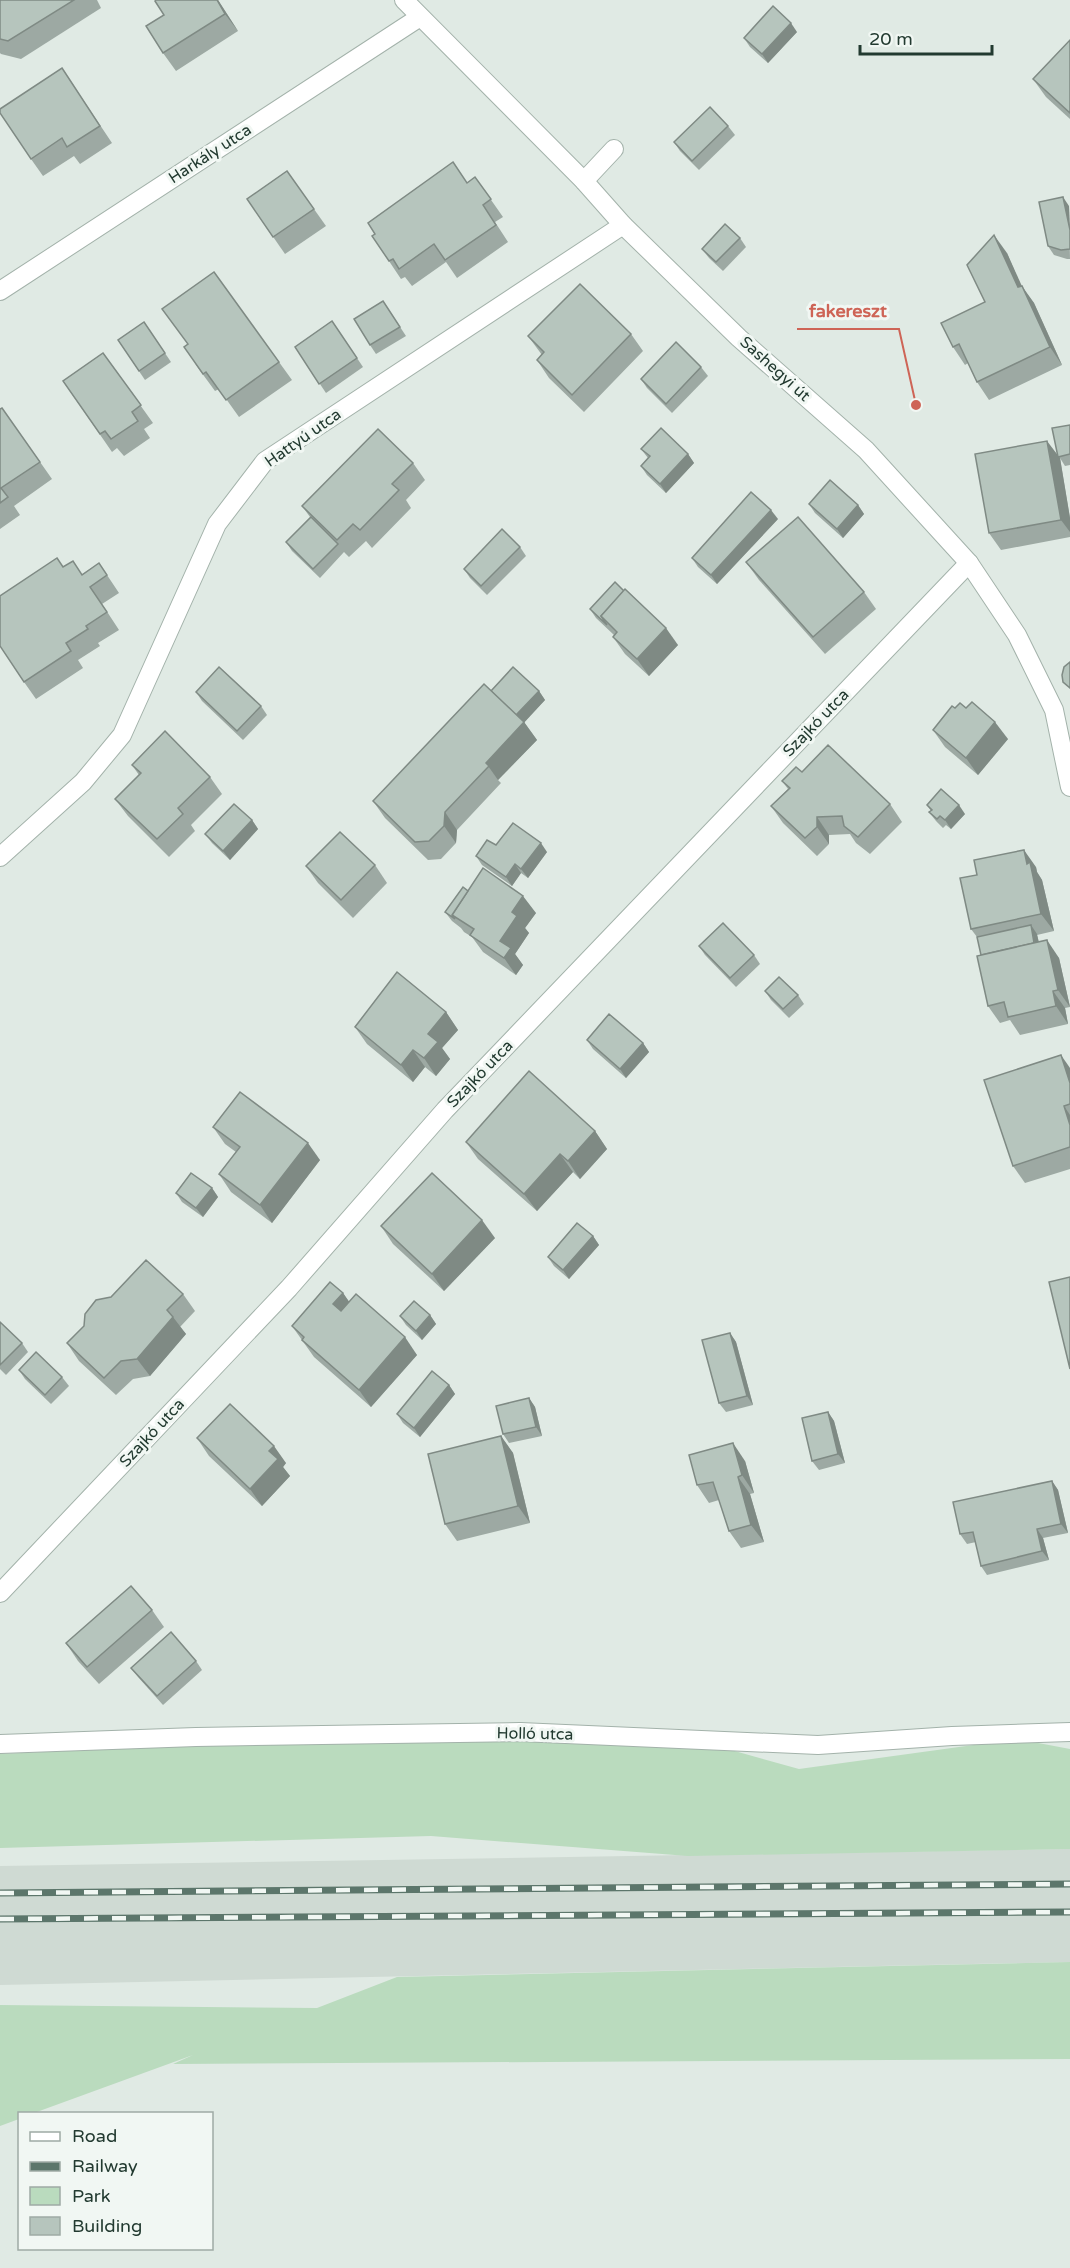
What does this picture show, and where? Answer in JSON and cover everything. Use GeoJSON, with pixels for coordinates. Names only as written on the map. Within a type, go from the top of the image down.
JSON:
{"type":"FeatureCollection","features":[{"type":"Feature","properties":{"kind":"street","name":"Sashegyi út"},"geometry":{"type":"LineString","coordinates":[[404,0],[584,181],[623,225],[740,339],[866,450],[969,563],[1017,635],[1054,710],[1070,787]]}},
{"type":"Feature","properties":{"kind":"street","name":"Harkály utca"},"geometry":{"type":"LineString","coordinates":[[0,291],[420,17]]}},
{"type":"Feature","properties":{"kind":"street"},"geometry":{"type":"LineString","coordinates":[[584,181],[614,149]]}},
{"type":"Feature","properties":{"kind":"street","name":"Hattyú utca"},"geometry":{"type":"LineString","coordinates":[[0,857],[83,782],[122,735],[217,524],[265,461],[623,225]]}},
{"type":"Feature","properties":{"kind":"street","name":"Szajkó utca"},"geometry":{"type":"LineString","coordinates":[[0,1593],[289,1288],[446,1110],[969,563]]}},
{"type":"Feature","properties":{"kind":"street","name":"Holló utca"},"geometry":{"type":"LineString","coordinates":[[0,1744],[196,1737],[520,1732],[818,1745],[952,1736],[1070,1732]]}},
{"type":"Feature","properties":{"kind":"shaded area"},"geometry":{"type":"Polygon","coordinates":[[[1070,1849],[1070,1962],[0,1985],[0,1866],[1070,1849]]]}},
{"type":"Feature","properties":{"kind":"green space"},"geometry":{"type":"Polygon","coordinates":[[[1017,1739],[1070,1749],[1070,1849],[688,1856],[431,1836],[0,1848],[0,1754],[263,1742],[614,1742],[731,1750],[799,1769],[1017,1739]]]}},
{"type":"Feature","properties":{"kind":"green space"},"geometry":{"type":"Polygon","coordinates":[[[1070,1962],[1070,2059],[173,2064],[193,2055],[37,2112],[18,2112],[18,2119],[0,2126],[0,2005],[317,2008],[397,1977],[1070,1962]]]}},
{"type":"Feature","properties":{"kind":"building"},"geometry":{"type":"Polygon","coordinates":[[[0,0],[74,0],[8,41],[0,39],[0,0]]]}},
{"type":"Feature","properties":{"kind":"building"},"geometry":{"type":"Polygon","coordinates":[[[156,0],[217,0],[225,14],[163,53],[146,26],[164,15],[156,0]]]}},
{"type":"Feature","properties":{"kind":"building"},"geometry":{"type":"Polygon","coordinates":[[[773,6],[791,23],[762,54],[744,38],[773,6]]]}},
{"type":"Feature","properties":{"kind":"building"},"geometry":{"type":"Polygon","coordinates":[[[1070,40],[1070,113],[1033,79],[1070,40]]]}},
{"type":"Feature","properties":{"kind":"building"},"geometry":{"type":"Polygon","coordinates":[[[62,68],[100,126],[67,147],[62,138],[31,159],[0,113],[0,109],[62,68]]]}},
{"type":"Feature","properties":{"kind":"building"},"geometry":{"type":"Polygon","coordinates":[[[710,107],[728,126],[692,161],[674,142],[710,107]]]}},
{"type":"Feature","properties":{"kind":"building"},"geometry":{"type":"Polygon","coordinates":[[[453,162],[467,183],[475,177],[491,199],[483,205],[496,225],[445,260],[434,244],[399,269],[393,259],[389,261],[372,236],[375,234],[368,223],[453,162]]]}},
{"type":"Feature","properties":{"kind":"building"},"geometry":{"type":"Polygon","coordinates":[[[287,171],[314,209],[273,237],[247,199],[287,171]]]}},
{"type":"Feature","properties":{"kind":"building"},"geometry":{"type":"Polygon","coordinates":[[[1063,197],[1070,230],[1070,249],[1061,250],[1048,246],[1039,202],[1063,197]]]}},
{"type":"Feature","properties":{"kind":"building"},"geometry":{"type":"Polygon","coordinates":[[[725,224],[740,238],[716,262],[702,249],[725,224]]]}},
{"type":"Feature","properties":{"kind":"building"},"geometry":{"type":"Polygon","coordinates":[[[994,235],[1018,287],[1022,286],[1050,347],[977,382],[959,344],[953,347],[941,323],[985,302],[967,265],[994,235]]]}},
{"type":"Feature","properties":{"kind":"building"},"geometry":{"type":"Polygon","coordinates":[[[214,272],[279,362],[226,400],[206,372],[203,374],[184,347],[188,344],[162,309],[214,272]]]}},
{"type":"Feature","properties":{"kind":"building"},"geometry":{"type":"Polygon","coordinates":[[[580,284],[631,334],[572,395],[537,360],[544,352],[528,336],[580,284]]]}},
{"type":"Feature","properties":{"kind":"building"},"geometry":{"type":"Polygon","coordinates":[[[383,301],[400,327],[370,345],[354,319],[383,301]]]}},
{"type":"Feature","properties":{"kind":"building"},"geometry":{"type":"Polygon","coordinates":[[[332,321],[357,358],[319,384],[295,347],[332,321]]]}},
{"type":"Feature","properties":{"kind":"building"},"geometry":{"type":"Polygon","coordinates":[[[144,322],[165,353],[139,371],[118,340],[144,322]]]}},
{"type":"Feature","properties":{"kind":"building"},"geometry":{"type":"Polygon","coordinates":[[[676,342],[701,367],[666,404],[641,379],[676,342]]]}},
{"type":"Feature","properties":{"kind":"building"},"geometry":{"type":"Polygon","coordinates":[[[103,353],[141,405],[132,412],[138,421],[111,439],[105,431],[100,434],[63,381],[103,353]]]}},
{"type":"Feature","properties":{"kind":"building"},"geometry":{"type":"Polygon","coordinates":[[[2,408],[40,462],[1,488],[8,497],[0,503],[0,409],[2,408]]]}},
{"type":"Feature","properties":{"kind":"building"},"geometry":{"type":"Polygon","coordinates":[[[1070,425],[1070,454],[1058,457],[1052,428],[1070,425]]]}},
{"type":"Feature","properties":{"kind":"building"},"geometry":{"type":"Polygon","coordinates":[[[661,428],[688,454],[660,484],[641,466],[650,456],[641,449],[661,428]]]}},
{"type":"Feature","properties":{"kind":"building"},"geometry":{"type":"Polygon","coordinates":[[[378,429],[413,463],[392,484],[399,490],[360,530],[353,524],[337,540],[302,506],[378,429]]]}},
{"type":"Feature","properties":{"kind":"building"},"geometry":{"type":"Polygon","coordinates":[[[1047,441],[1061,520],[989,533],[975,454],[1047,441]]]}},
{"type":"Feature","properties":{"kind":"building"},"geometry":{"type":"Polygon","coordinates":[[[830,480],[858,505],[837,529],[809,504],[830,480]]]}},
{"type":"Feature","properties":{"kind":"building"},"geometry":{"type":"Polygon","coordinates":[[[751,492],[771,510],[711,575],[692,558],[751,492]]]}},
{"type":"Feature","properties":{"kind":"building"},"geometry":{"type":"Polygon","coordinates":[[[311,517],[338,544],[313,569],[286,542],[311,517]]]}},
{"type":"Feature","properties":{"kind":"building"},"geometry":{"type":"Polygon","coordinates":[[[798,517],[864,592],[813,637],[746,562],[798,517]]]}},
{"type":"Feature","properties":{"kind":"building"},"geometry":{"type":"Polygon","coordinates":[[[502,529],[520,547],[481,586],[464,569],[502,529]]]}},
{"type":"Feature","properties":{"kind":"building"},"geometry":{"type":"Polygon","coordinates":[[[57,558],[63,567],[73,561],[82,575],[99,563],[107,575],[90,587],[107,612],[86,626],[88,629],[66,643],[71,651],[24,682],[0,646],[0,596],[57,558]]]}},
{"type":"Feature","properties":{"kind":"building"},"geometry":{"type":"Polygon","coordinates":[[[615,582],[624,591],[601,616],[607,625],[590,609],[615,582]]]}},
{"type":"Feature","properties":{"kind":"building"},"geometry":{"type":"Polygon","coordinates":[[[625,589],[666,628],[637,659],[613,637],[617,632],[601,616],[625,589]]]}},
{"type":"Feature","properties":{"kind":"building"},"geometry":{"type":"Polygon","coordinates":[[[1070,662],[1070,688],[1063,682],[1062,675],[1064,667],[1070,662]]]}},
{"type":"Feature","properties":{"kind":"building"},"geometry":{"type":"Polygon","coordinates":[[[219,667],[261,706],[237,731],[196,692],[219,667]]]}},
{"type":"Feature","properties":{"kind":"building"},"geometry":{"type":"Polygon","coordinates":[[[513,667],[539,691],[516,715],[491,691],[513,667]]]}},
{"type":"Feature","properties":{"kind":"building"},"geometry":{"type":"Polygon","coordinates":[[[484,684],[524,722],[486,763],[489,766],[445,812],[444,826],[429,841],[415,842],[373,801],[484,684]]]}},
{"type":"Feature","properties":{"kind":"building"},"geometry":{"type":"Polygon","coordinates":[[[972,702],[995,722],[966,758],[933,730],[952,706],[955,708],[960,703],[966,708],[972,702]]]}},
{"type":"Feature","properties":{"kind":"building"},"geometry":{"type":"Polygon","coordinates":[[[165,731],[210,777],[178,808],[183,814],[157,839],[115,799],[141,773],[132,765],[165,731]]]}},
{"type":"Feature","properties":{"kind":"building"},"geometry":{"type":"Polygon","coordinates":[[[828,745],[890,804],[858,837],[844,826],[842,816],[817,817],[817,827],[805,838],[771,806],[790,788],[782,781],[796,767],[802,772],[828,745]]]}},
{"type":"Feature","properties":{"kind":"building"},"geometry":{"type":"Polygon","coordinates":[[[941,789],[959,805],[945,820],[940,816],[937,819],[929,812],[932,810],[927,805],[941,789]]]}},
{"type":"Feature","properties":{"kind":"building"},"geometry":{"type":"Polygon","coordinates":[[[234,804],[252,820],[223,851],[205,834],[234,804]]]}},
{"type":"Feature","properties":{"kind":"building"},"geometry":{"type":"Polygon","coordinates":[[[513,823],[541,843],[521,869],[515,864],[506,877],[476,856],[487,840],[496,845],[513,823]]]}},
{"type":"Feature","properties":{"kind":"building"},"geometry":{"type":"Polygon","coordinates":[[[340,832],[375,865],[341,900],[306,866],[340,832]]]}},
{"type":"Feature","properties":{"kind":"building"},"geometry":{"type":"Polygon","coordinates":[[[1024,850],[1027,864],[1030,862],[1041,914],[971,929],[960,878],[977,875],[974,860],[1024,850]]]}},
{"type":"Feature","properties":{"kind":"building"},"geometry":{"type":"Polygon","coordinates":[[[483,868],[523,896],[512,912],[517,916],[500,941],[511,948],[504,958],[470,935],[474,929],[452,915],[483,868]]]}},
{"type":"Feature","properties":{"kind":"building"},"geometry":{"type":"Polygon","coordinates":[[[463,887],[468,891],[452,915],[455,919],[445,912],[463,887]]]}},
{"type":"Feature","properties":{"kind":"building"},"geometry":{"type":"Polygon","coordinates":[[[723,923],[754,955],[730,978],[699,946],[723,923]]]}},
{"type":"Feature","properties":{"kind":"building"},"geometry":{"type":"Polygon","coordinates":[[[1031,925],[1034,943],[981,955],[977,937],[1031,925]]]}},
{"type":"Feature","properties":{"kind":"building"},"geometry":{"type":"Polygon","coordinates":[[[1047,940],[1058,990],[1053,991],[1056,1006],[1008,1017],[1004,1002],[988,1006],[977,956],[1047,940]]]}},
{"type":"Feature","properties":{"kind":"building"},"geometry":{"type":"Polygon","coordinates":[[[397,972],[446,1012],[428,1034],[438,1042],[424,1058],[413,1050],[401,1065],[355,1027],[397,972]]]}},
{"type":"Feature","properties":{"kind":"building"},"geometry":{"type":"Polygon","coordinates":[[[779,977],[798,995],[783,1009],[765,991],[779,977]]]}},
{"type":"Feature","properties":{"kind":"building"},"geometry":{"type":"Polygon","coordinates":[[[609,1014],[643,1043],[620,1069],[587,1040],[609,1014]]]}},
{"type":"Feature","properties":{"kind":"building"},"geometry":{"type":"Polygon","coordinates":[[[1061,1055],[1070,1083],[1070,1104],[1064,1106],[1070,1125],[1070,1147],[1013,1166],[984,1080],[1061,1055]]]}},
{"type":"Feature","properties":{"kind":"building"},"geometry":{"type":"Polygon","coordinates":[[[529,1071],[595,1131],[568,1161],[560,1154],[524,1194],[466,1142],[529,1071]]]}},
{"type":"Feature","properties":{"kind":"building"},"geometry":{"type":"Polygon","coordinates":[[[240,1092],[308,1143],[260,1205],[219,1174],[240,1147],[213,1127],[240,1092]]]}},
{"type":"Feature","properties":{"kind":"building"},"geometry":{"type":"Polygon","coordinates":[[[191,1173],[212,1188],[196,1208],[176,1193],[191,1173]]]}},
{"type":"Feature","properties":{"kind":"building"},"geometry":{"type":"Polygon","coordinates":[[[432,1173],[482,1220],[432,1274],[381,1226],[432,1173]]]}},
{"type":"Feature","properties":{"kind":"building"},"geometry":{"type":"Polygon","coordinates":[[[577,1223],[593,1236],[563,1270],[548,1257],[577,1223]]]}},
{"type":"Feature","properties":{"kind":"building"},"geometry":{"type":"Polygon","coordinates":[[[146,1260],[183,1294],[167,1310],[173,1317],[137,1359],[121,1361],[104,1378],[67,1343],[84,1326],[85,1314],[96,1300],[111,1297],[146,1260]]]}},
{"type":"Feature","properties":{"kind":"building"},"geometry":{"type":"Polygon","coordinates":[[[1070,1277],[1070,1369],[1049,1282],[1070,1277]]]}},
{"type":"Feature","properties":{"kind":"building"},"geometry":{"type":"Polygon","coordinates":[[[330,1282],[343,1293],[333,1304],[341,1311],[356,1294],[405,1337],[359,1390],[302,1340],[304,1337],[292,1326],[330,1282]]]}},
{"type":"Feature","properties":{"kind":"building"},"geometry":{"type":"Polygon","coordinates":[[[414,1301],[430,1315],[416,1331],[400,1316],[414,1301]]]}},
{"type":"Feature","properties":{"kind":"building"},"geometry":{"type":"Polygon","coordinates":[[[0,1322],[22,1343],[0,1365],[0,1322]]]}},
{"type":"Feature","properties":{"kind":"building"},"geometry":{"type":"Polygon","coordinates":[[[730,1333],[747,1396],[719,1403],[702,1340],[730,1333]]]}},
{"type":"Feature","properties":{"kind":"building"},"geometry":{"type":"Polygon","coordinates":[[[36,1352],[62,1377],[45,1395],[19,1370],[36,1352]]]}},
{"type":"Feature","properties":{"kind":"building"},"geometry":{"type":"Polygon","coordinates":[[[432,1371],[449,1385],[414,1428],[397,1414],[432,1371]]]}},
{"type":"Feature","properties":{"kind":"building"},"geometry":{"type":"Polygon","coordinates":[[[529,1398],[536,1427],[503,1434],[496,1406],[529,1398]]]}},
{"type":"Feature","properties":{"kind":"building"},"geometry":{"type":"Polygon","coordinates":[[[230,1404],[274,1446],[269,1451],[278,1459],[250,1489],[197,1438],[230,1404]]]}},
{"type":"Feature","properties":{"kind":"building"},"geometry":{"type":"Polygon","coordinates":[[[828,1412],[838,1454],[812,1461],[802,1418],[828,1412]]]}},
{"type":"Feature","properties":{"kind":"building"},"geometry":{"type":"Polygon","coordinates":[[[501,1436],[518,1506],[445,1524],[428,1454],[501,1436]]]}},
{"type":"Feature","properties":{"kind":"building"},"geometry":{"type":"Polygon","coordinates":[[[733,1443],[742,1475],[738,1477],[751,1525],[729,1531],[713,1482],[697,1485],[689,1455],[733,1443]]]}},
{"type":"Feature","properties":{"kind":"building"},"geometry":{"type":"Polygon","coordinates":[[[1052,1481],[1061,1524],[1037,1529],[1042,1551],[981,1566],[973,1532],[960,1534],[953,1502],[1052,1481]]]}},
{"type":"Feature","properties":{"kind":"building"},"geometry":{"type":"Polygon","coordinates":[[[131,1586],[152,1610],[87,1667],[66,1643],[131,1586]]]}},
{"type":"Feature","properties":{"kind":"building"},"geometry":{"type":"Polygon","coordinates":[[[171,1632],[196,1661],[157,1696],[131,1668],[171,1632]]]}},
{"type":"Feature","properties":{"kind":"railway"},"geometry":{"type":"LineString","coordinates":[[0,1893],[1070,1884]]}},
{"type":"Feature","properties":{"kind":"railway"},"geometry":{"type":"LineString","coordinates":[[0,1919],[1070,1912]]}},
{"type":"Feature","properties":{"kind":"place","name":"fakereszt"},"geometry":{"type":"Point","coordinates":[916,405]}}]}
